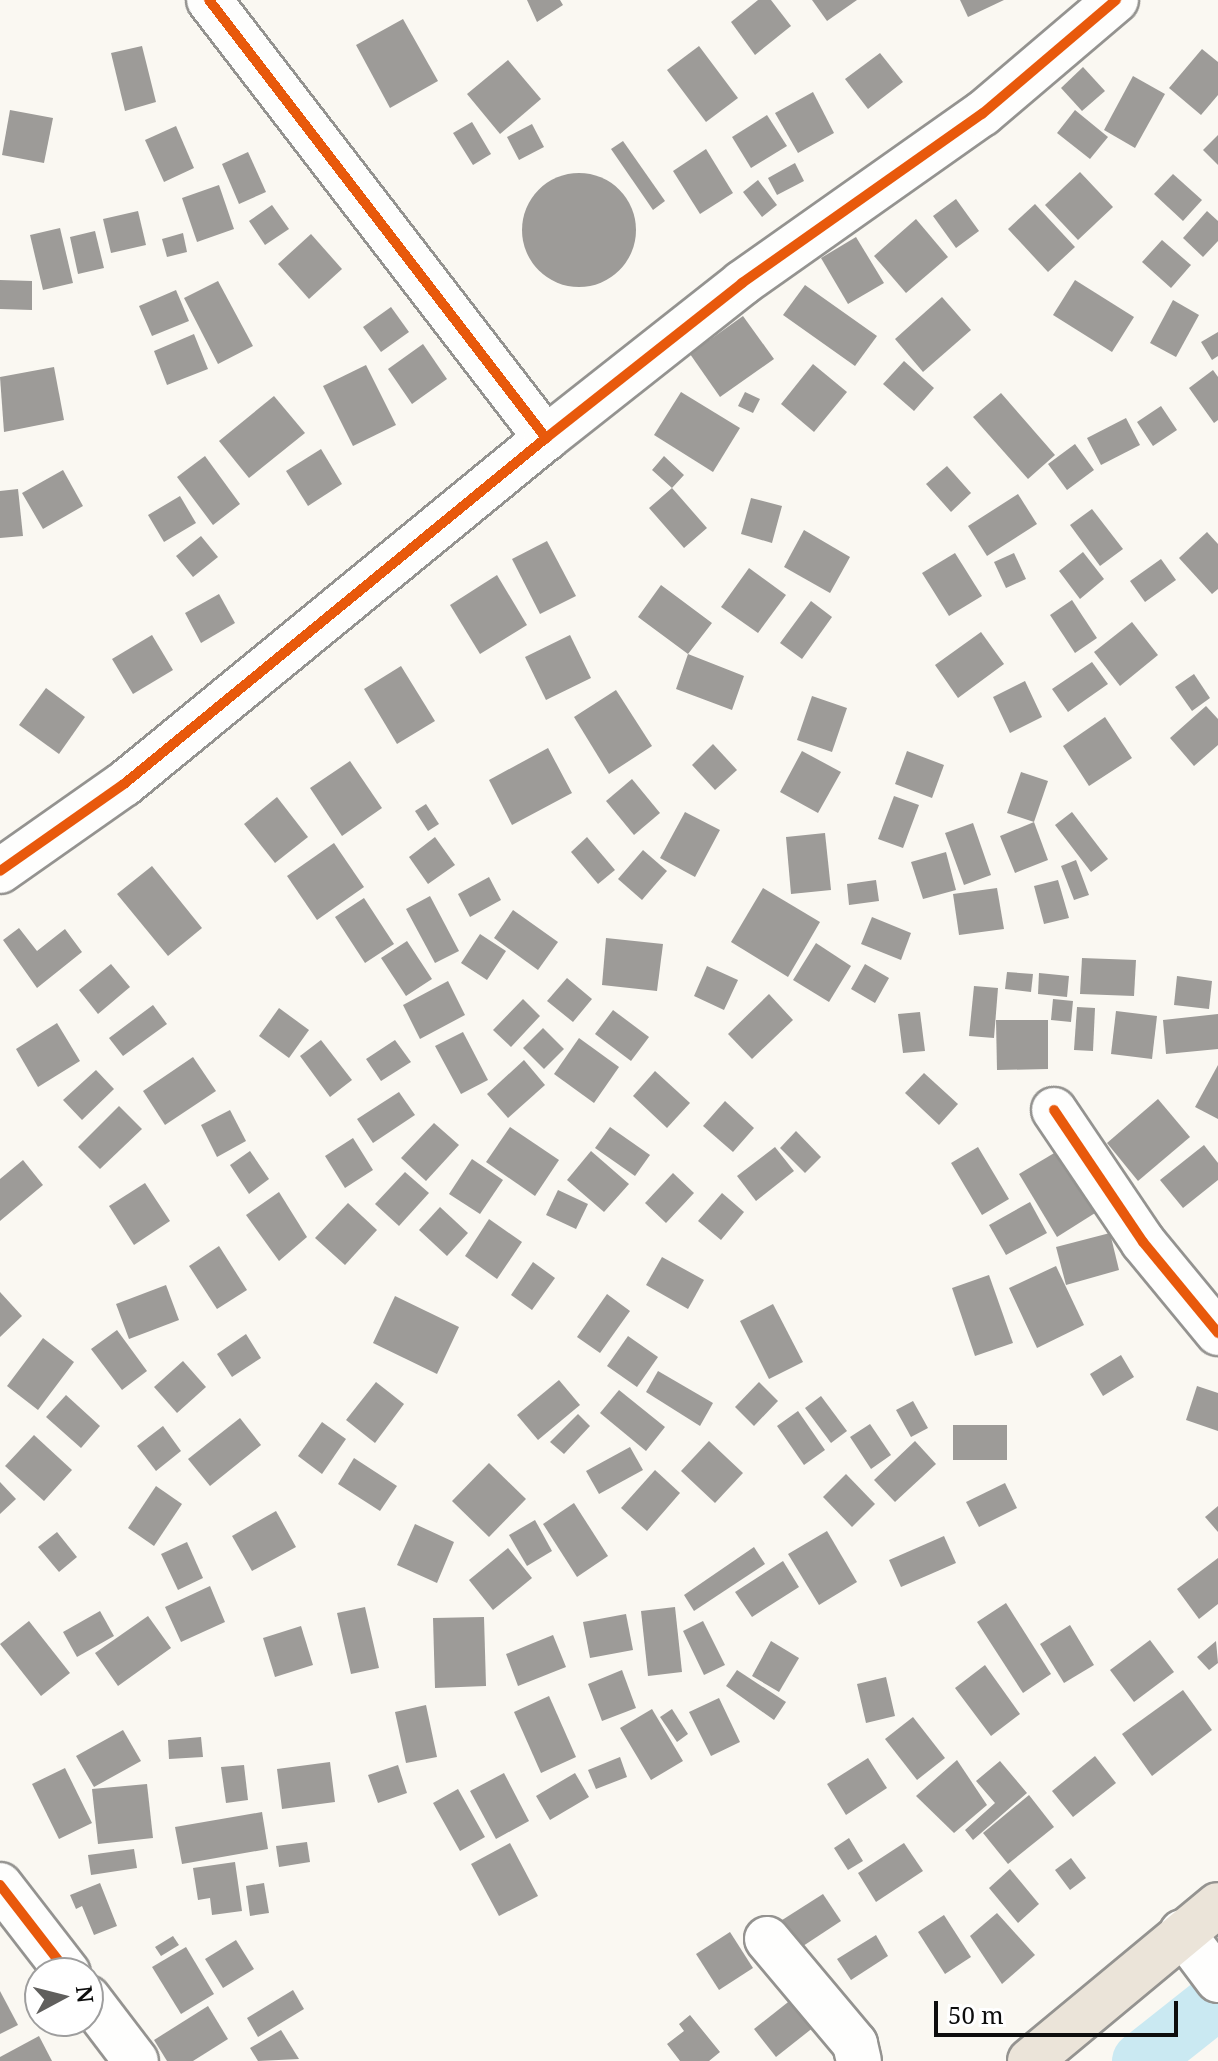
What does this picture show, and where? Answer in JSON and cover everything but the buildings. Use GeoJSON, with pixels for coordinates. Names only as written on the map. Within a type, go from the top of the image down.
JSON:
{"type":"FeatureCollection","features":[{"type":"Feature","properties":{"kind":"main road"},"geometry":{"type":"LineString","coordinates":[[1030,2061],[1200,1956],[1218,1905]]}},
{"type":"Feature","properties":{"kind":"street"},"geometry":{"type":"LineString","coordinates":[[209,0],[546,438]]}},
{"type":"Feature","properties":{"kind":"street"},"geometry":{"type":"LineString","coordinates":[[0,871],[124,784],[546,438],[742,283],[982,114],[1116,0]]}},
{"type":"Feature","properties":{"kind":"street"},"geometry":{"type":"LineString","coordinates":[[1054,1110],[1143,1242],[1218,1333]]}},
{"type":"Feature","properties":{"kind":"street"},"geometry":{"type":"LineString","coordinates":[[0,1885],[56,1957]]}},
{"type":"Feature","properties":{"kind":"street"},"geometry":{"type":"LineString","coordinates":[[767,1939],[855,2044],[859,2061]]}},
{"type":"Feature","properties":{"kind":"street"},"geometry":{"type":"LineString","coordinates":[[104,2019],[136,2061]]}},
{"type":"Feature","properties":{"kind":"waterway"},"geometry":{"type":"LineString","coordinates":[[1141,2061],[1218,2000]]}},
{"type":"Feature","properties":{"kind":"cycle path"},"geometry":{"type":"LineString","coordinates":[[209,0],[546,438]]}},
{"type":"Feature","properties":{"kind":"cycle path"},"geometry":{"type":"LineString","coordinates":[[0,871],[124,784],[546,438],[742,283],[982,114],[1116,0]]}},
{"type":"Feature","properties":{"kind":"cycle path"},"geometry":{"type":"LineString","coordinates":[[1054,1110],[1143,1242],[1218,1333]]}},
{"type":"Feature","properties":{"kind":"cycle path"},"geometry":{"type":"LineString","coordinates":[[0,1885],[56,1957]]}}]}
